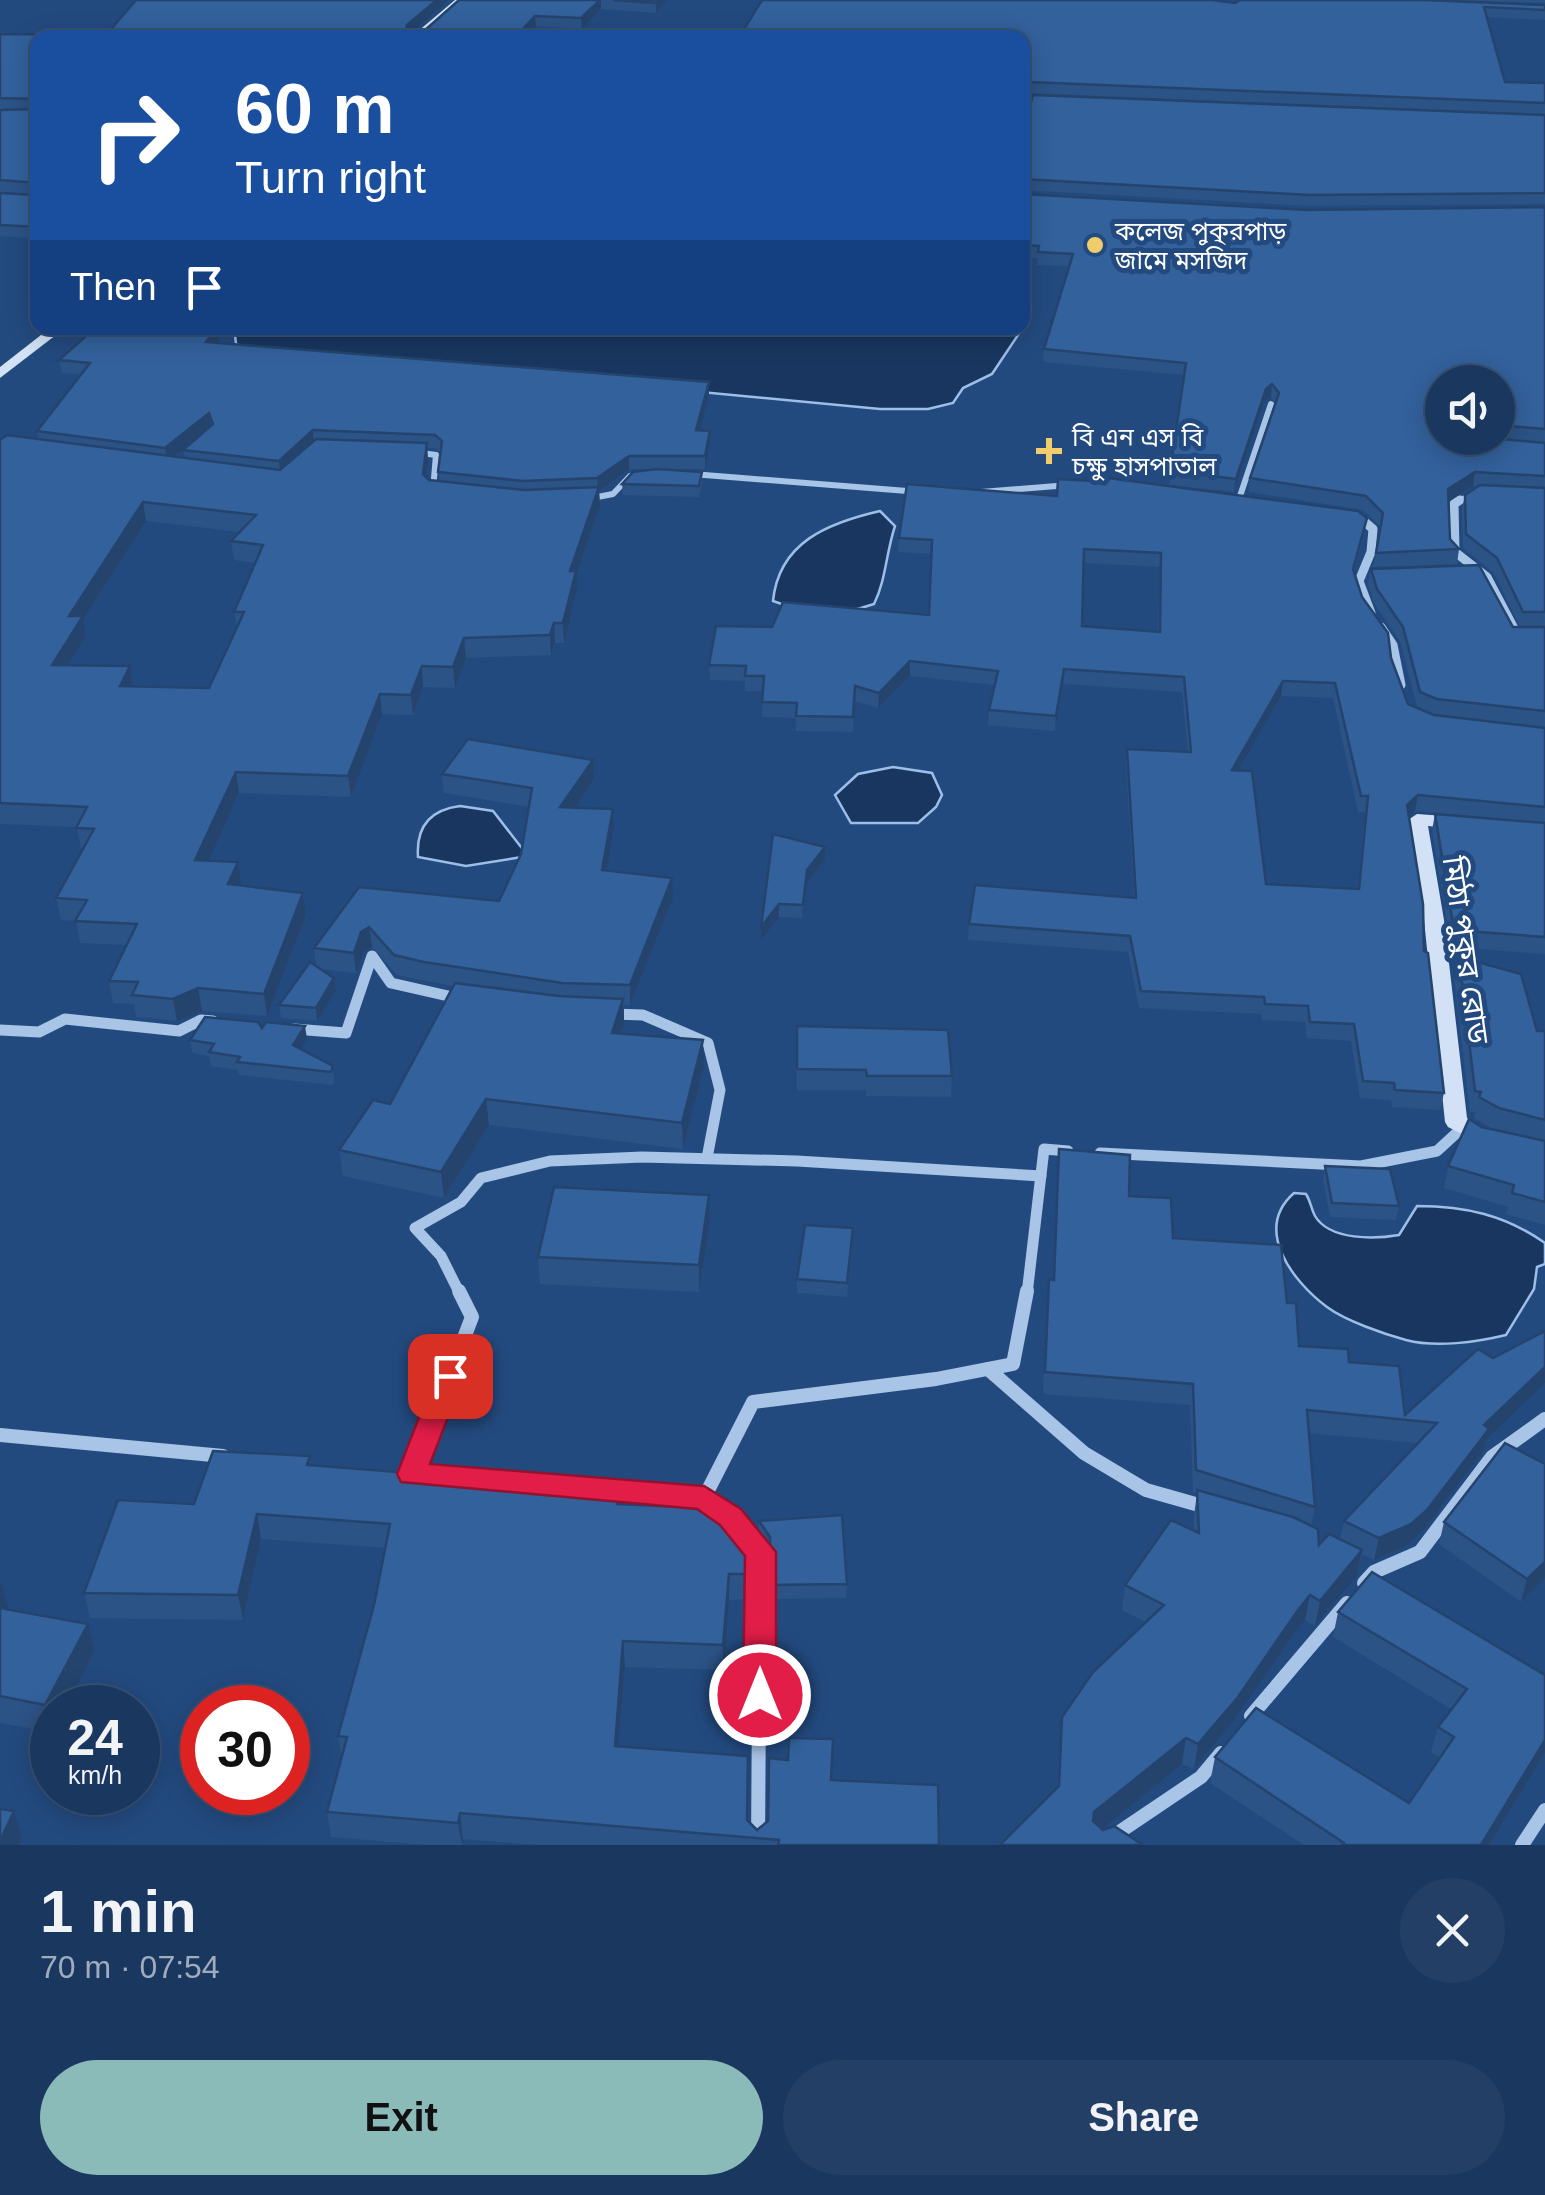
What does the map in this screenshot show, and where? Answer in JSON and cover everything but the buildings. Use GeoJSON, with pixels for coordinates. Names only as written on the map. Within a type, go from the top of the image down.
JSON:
{"type":"FeatureCollection","features":[{"type":"Feature","properties":{"kind":"street"},"geometry":{"type":"LineString","coordinates":[[425,30],[461,0]]}},
{"type":"Feature","properties":{"kind":"street"},"geometry":{"type":"LineString","coordinates":[[1030,99],[1048,100]]}},
{"type":"Feature","properties":{"kind":"street"},"geometry":{"type":"LineString","coordinates":[[0,374],[49,335]]}},
{"type":"Feature","properties":{"kind":"street"},"geometry":{"type":"LineString","coordinates":[[1240,498],[1271,404]]}},
{"type":"Feature","properties":{"kind":"street"},"geometry":{"type":"LineString","coordinates":[[406,451],[436,455],[432,492],[451,496]]}},
{"type":"Feature","properties":{"kind":"street"},"geometry":{"type":"LineString","coordinates":[[576,500],[613,494],[630,476],[657,473]]}},
{"type":"Feature","properties":{"kind":"street"},"geometry":{"type":"LineString","coordinates":[[684,474],[940,493]]}},
{"type":"Feature","properties":{"kind":"street"},"geometry":{"type":"LineString","coordinates":[[977,492],[1090,483]]}},
{"type":"Feature","properties":{"kind":"street"},"geometry":{"type":"LineString","coordinates":[[1493,493],[1476,492],[1454,504],[1456,552],[1487,578],[1515,634],[1530,634]]}},
{"type":"Feature","properties":{"kind":"street"},"geometry":{"type":"LineString","coordinates":[[1225,496],[1256,501]]}},
{"type":"Feature","properties":{"kind":"street"},"geometry":{"type":"LineString","coordinates":[[1342,514],[1359,517],[1373,528],[1371,552],[1361,576],[1368,607],[1393,645],[1406,699]]}},
{"type":"Feature","properties":{"kind":"street"},"geometry":{"type":"LineString","coordinates":[[1456,572],[1475,571]]}},
{"type":"Feature","properties":{"kind":"street"},"geometry":{"type":"LineString","coordinates":[[1361,576],[1380,575]]}},
{"type":"Feature","properties":{"kind":"street","name":"মিঠা পুকুর রোড"},"geometry":{"type":"LineString","coordinates":[[1462,1128],[1456,1122],[1434,920],[1417,820],[1488,825]]}},
{"type":"Feature","properties":{"kind":"street"},"geometry":{"type":"LineString","coordinates":[[274,1027],[346,1033],[372,956],[391,983],[468,1000]]}},
{"type":"Feature","properties":{"kind":"street"},"geometry":{"type":"LineString","coordinates":[[594,1013],[642,1015],[708,1043],[720,1090],[707,1158]]}},
{"type":"Feature","properties":{"kind":"street"},"geometry":{"type":"LineString","coordinates":[[0,1030],[39,1032],[65,1019],[179,1031],[202,1020],[220,1022]]}},
{"type":"Feature","properties":{"kind":"street"},"geometry":{"type":"LineString","coordinates":[[717,1508],[752,1402],[1012,1364],[1024,1320],[1044,1149],[1361,1166],[1437,1150],[1462,1128],[1500,1142]]}},
{"type":"Feature","properties":{"kind":"street"},"geometry":{"type":"LineString","coordinates":[[431,1476],[406,1473],[472,1317],[441,1256],[414,1228],[461,1202],[481,1178],[550,1160],[707,1158],[1041,1176]]}},
{"type":"Feature","properties":{"kind":"street"},"geometry":{"type":"LineString","coordinates":[[988,1369],[1084,1454],[1146,1490],[1219,1511]]}},
{"type":"Feature","properties":{"kind":"street"},"geometry":{"type":"LineString","coordinates":[[1238,1732],[1374,1572],[1420,1552],[1492,1457],[1545,1419]]}},
{"type":"Feature","properties":{"kind":"street"},"geometry":{"type":"LineString","coordinates":[[0,1434],[234,1457]]}},
{"type":"Feature","properties":{"kind":"street"},"geometry":{"type":"LineString","coordinates":[[451,1477],[717,1508],[760,1552],[758,1845]]}},
{"type":"Feature","properties":{"kind":"street"},"geometry":{"type":"LineString","coordinates":[[1358,1564],[1374,1572]]}},
{"type":"Feature","properties":{"kind":"street"},"geometry":{"type":"LineString","coordinates":[[1100,1845],[1201,1777],[1226,1747]]}},
{"type":"Feature","properties":{"kind":"street"},"geometry":{"type":"LineString","coordinates":[[1522,1845],[1545,1810]]}},
{"type":"Feature","properties":{"kind":"water"},"geometry":{"type":"Polygon","coordinates":[[[235,335],[1018,335],[992,374],[963,388],[953,403],[928,409],[880,409],[248,349],[236,344],[235,335]]]}},
{"type":"Feature","properties":{"kind":"water"},"geometry":{"type":"Polygon","coordinates":[[[880,511],[895,526],[874,604],[823,613],[773,601],[785,564],[809,538],[842,522],[880,511]]]}},
{"type":"Feature","properties":{"kind":"water"},"geometry":{"type":"Polygon","coordinates":[[[893,767],[932,773],[942,795],[936,807],[918,823],[851,823],[835,795],[858,774],[893,767]]]}},
{"type":"Feature","properties":{"kind":"water"},"geometry":{"type":"Polygon","coordinates":[[[460,806],[493,811],[528,856],[466,866],[418,857],[419,837],[427,822],[440,812],[460,806]]]}},
{"type":"Feature","properties":{"kind":"water"},"geometry":{"type":"Polygon","coordinates":[[[1294,1193],[1306,1194],[1322,1224],[1354,1236],[1399,1235],[1417,1206],[1484,1214],[1515,1225],[1545,1243],[1545,1264],[1537,1267],[1534,1289],[1506,1335],[1456,1343],[1406,1340],[1335,1312],[1290,1269],[1277,1238],[1277,1222],[1282,1207],[1294,1193]]]}},
{"type":"Feature","properties":{"kind":"place","name":"কলেজ পুকুরপাড় জামে মসজিদ"},"geometry":{"type":"Point","coordinates":[1095,245]}},
{"type":"Feature","properties":{"kind":"place","name":"বি এন এস বি চক্ষু হাসপাতাল"},"geometry":{"type":"Point","coordinates":[1049,451]}},
{"type":"Feature","properties":{"kind":"route"},"geometry":{"type":"LineString","coordinates":[[450,1376],[412,1474],[704,1498],[730,1517],[760,1552],[760,1695]]}}]}
